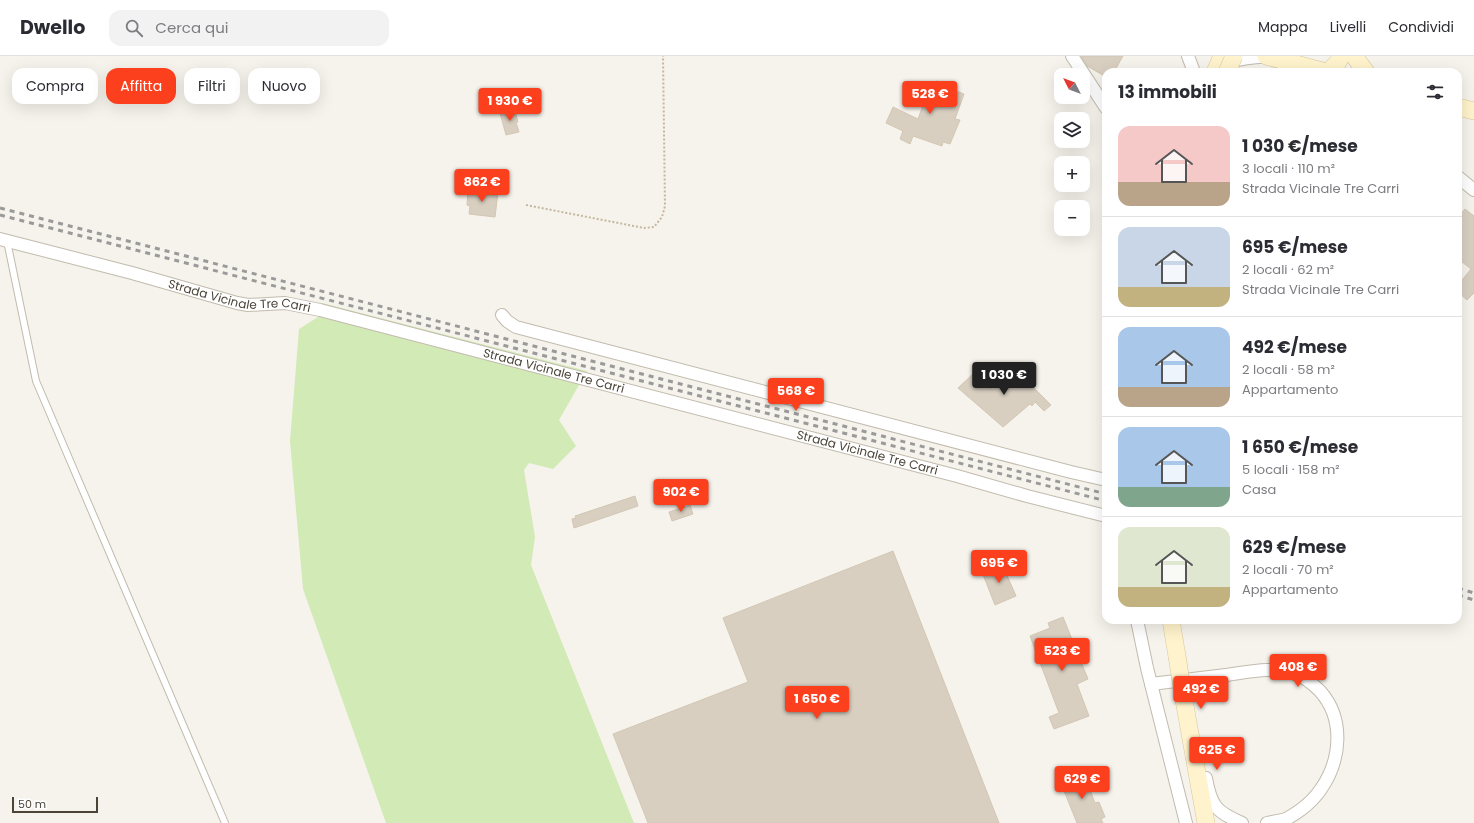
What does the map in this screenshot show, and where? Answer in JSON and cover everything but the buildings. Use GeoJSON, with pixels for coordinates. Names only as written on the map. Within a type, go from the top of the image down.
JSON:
{"type":"FeatureCollection","features":[{"type":"Feature","properties":{"kind":"main road"},"geometry":{"type":"LineString","coordinates":[[1218,68],[1222,56]]}},
{"type":"Feature","properties":{"kind":"main road"},"geometry":{"type":"LineString","coordinates":[[1229,68],[1234,56]]}},
{"type":"Feature","properties":{"kind":"main road"},"geometry":{"type":"LineString","coordinates":[[1267,56],[1312,68]]}},
{"type":"Feature","properties":{"kind":"main road"},"geometry":{"type":"LineString","coordinates":[[1322,56],[1326,68]]}},
{"type":"Feature","properties":{"kind":"main road"},"geometry":{"type":"LineString","coordinates":[[1331,68],[1338,62],[1341,56]]}},
{"type":"Feature","properties":{"kind":"main road"},"geometry":{"type":"LineString","coordinates":[[1354,56],[1363,68]]}},
{"type":"Feature","properties":{"kind":"main road"},"geometry":{"type":"LineString","coordinates":[[1462,108],[1474,111]]}},
{"type":"Feature","properties":{"kind":"main road"},"geometry":{"type":"LineString","coordinates":[[1172,624],[1206,823]]}},
{"type":"Feature","properties":{"kind":"street"},"geometry":{"type":"LineString","coordinates":[[1072,56],[1102,102]]}},
{"type":"Feature","properties":{"kind":"street"},"geometry":{"type":"LineString","coordinates":[[1188,56],[1192,68]]}},
{"type":"Feature","properties":{"kind":"street"},"geometry":{"type":"LineString","coordinates":[[1210,68],[1213,63],[1222,56]]}},
{"type":"Feature","properties":{"kind":"street"},"geometry":{"type":"LineString","coordinates":[[1222,68],[1231,62],[1267,56]]}},
{"type":"Feature","properties":{"kind":"street"},"geometry":{"type":"LineString","coordinates":[[1462,180],[1474,190]]}},
{"type":"Feature","properties":{"kind":"street","name":"Strada Vicinale Tre Carri"},"geometry":{"type":"LineString","coordinates":[[4,240],[139,275],[236,303],[248,305],[285,303],[320,310],[1102,515]]}},
{"type":"Feature","properties":{"kind":"street"},"geometry":{"type":"LineString","coordinates":[[502,315],[507,321],[516,327],[1102,479]]}},
{"type":"Feature","properties":{"kind":"street"},"geometry":{"type":"LineString","coordinates":[[1138,624],[1151,684],[1186,823]]}},
{"type":"Feature","properties":{"kind":"street"},"geometry":{"type":"LineString","coordinates":[[1151,684],[1268,670],[1295,674],[1305,678],[1315,686],[1327,700],[1338,728],[1338,742],[1327,779],[1322,789],[1299,813],[1283,821],[1267,823]]}},
{"type":"Feature","properties":{"kind":"street"},"geometry":{"type":"LineString","coordinates":[[1189,726],[1199,745],[1212,802],[1224,814],[1243,823]]}},
{"type":"Feature","properties":{"kind":"street"},"geometry":{"type":"LineString","coordinates":[[1226,823],[1243,823]]}},
{"type":"Feature","properties":{"kind":"lane"},"geometry":{"type":"LineString","coordinates":[[4,240],[36,381],[225,823]]}},
{"type":"Feature","properties":{"kind":"path"},"geometry":{"type":"LineString","coordinates":[[526,205],[637,227],[654,227],[662,217],[665,206],[663,56]]}},
{"type":"Feature","properties":{"kind":"green space"},"geometry":{"type":"Polygon","coordinates":[[[322,303],[587,371],[559,420],[576,446],[553,469],[529,463],[524,470],[535,537],[531,565],[634,823],[386,823],[303,589],[290,441],[299,329],[318,317],[322,303]]]}},
{"type":"Feature","properties":{"kind":"railway"},"geometry":{"type":"LineString","coordinates":[[0,208],[1102,493]]}},
{"type":"Feature","properties":{"kind":"railway"},"geometry":{"type":"LineString","coordinates":[[0,215],[1102,500]]}},
{"type":"Feature","properties":{"kind":"railway"},"geometry":{"type":"LineString","coordinates":[[1462,589],[1474,593]]}},
{"type":"Feature","properties":{"kind":"railway"},"geometry":{"type":"LineString","coordinates":[[1462,596],[1474,600]]}}]}
